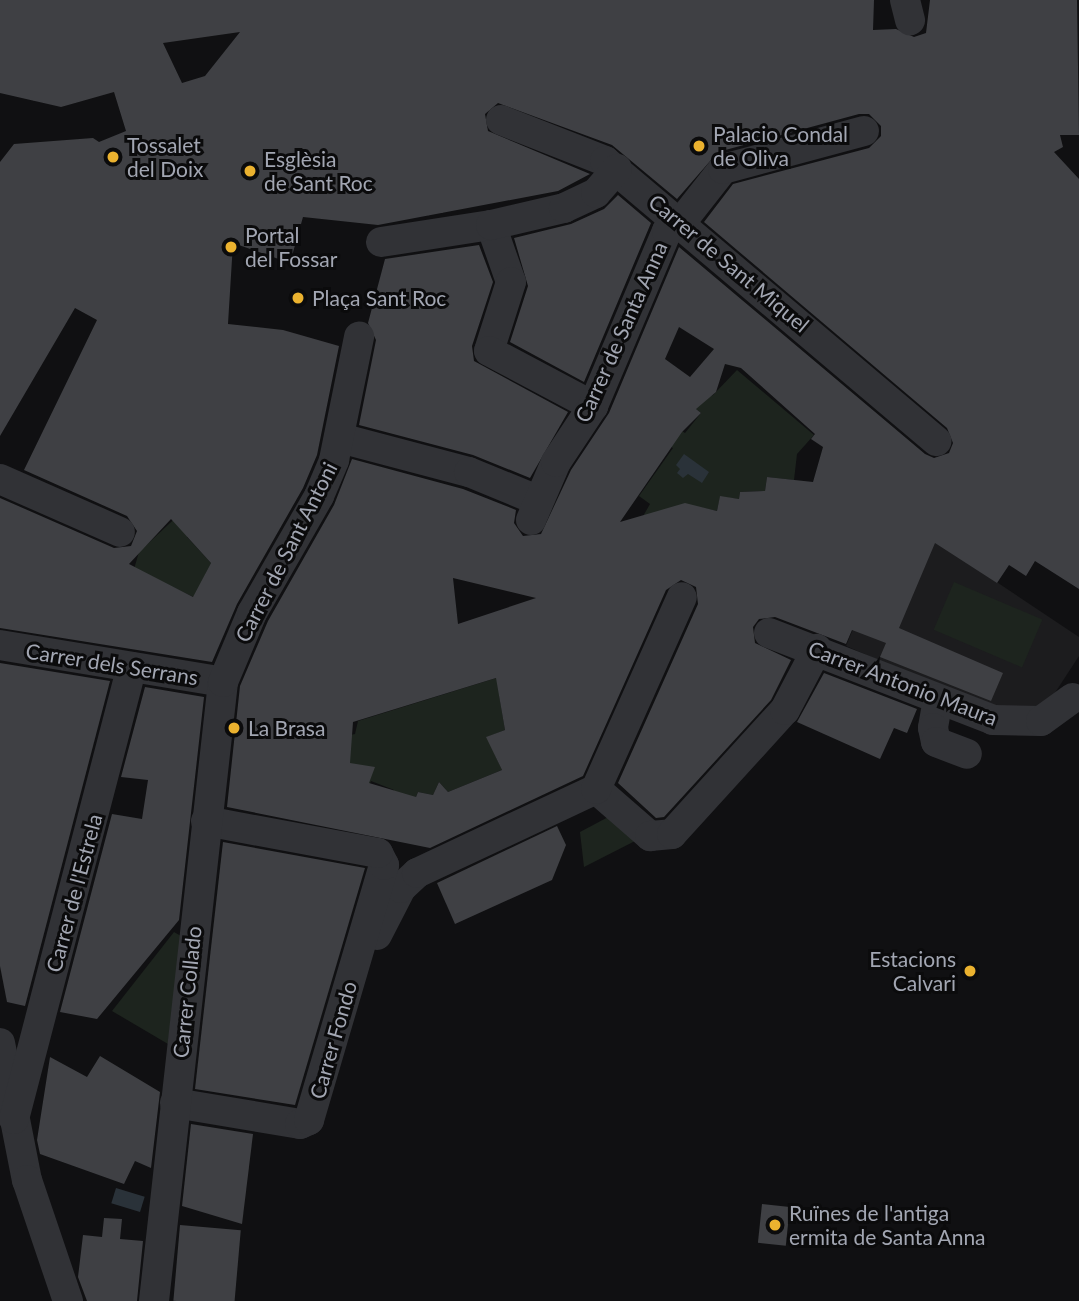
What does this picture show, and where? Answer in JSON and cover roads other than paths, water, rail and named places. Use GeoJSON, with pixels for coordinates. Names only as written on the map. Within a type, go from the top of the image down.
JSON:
{"type":"FeatureCollection","features":[{"type":"Feature","properties":{"kind":"street","name":"Carrer de Sant Miquel"},"geometry":{"type":"LineString","coordinates":[[501,120],[582,148],[617,169],[936,441]]}},
{"type":"Feature","properties":{"kind":"street","name":"Carrer de Santa Anna"},"geometry":{"type":"LineString","coordinates":[[340,438],[469,472],[534,510],[593,406],[662,239],[723,169],[864,131]]}},
{"type":"Feature","properties":{"kind":"street"},"geometry":{"type":"LineString","coordinates":[[381,242],[491,225],[583,201],[603,187],[617,169]]}},
{"type":"Feature","properties":{"kind":"street"},"geometry":{"type":"LineString","coordinates":[[491,225],[511,282],[488,348],[593,406]]}},
{"type":"Feature","properties":{"kind":"street","name":"Carrer de Sant Antoni"},"geometry":{"type":"LineString","coordinates":[[223,682],[264,590],[321,491],[340,438],[359,337]]}},
{"type":"Feature","properties":{"kind":"street"},"geometry":{"type":"LineString","coordinates":[[0,479],[120,532]]}},
{"type":"Feature","properties":{"kind":"street"},"geometry":{"type":"LineString","coordinates":[[357,959],[375,939],[401,888],[417,873],[596,789],[682,597]]}},
{"type":"Feature","properties":{"kind":"street","name":"Carrer Antonio Maura"},"geometry":{"type":"LineString","coordinates":[[769,633],[817,649],[993,720],[1024,723],[1056,714],[1073,698]]}},
{"type":"Feature","properties":{"kind":"street","name":"Carrer dels Serrans"},"geometry":{"type":"LineString","coordinates":[[0,645],[223,682]]}},
{"type":"Feature","properties":{"kind":"street"},"geometry":{"type":"LineString","coordinates":[[596,789],[650,836],[672,834],[785,710],[817,649]]}},
{"type":"Feature","properties":{"kind":"street","name":"Carrer de l'Estrela"},"geometry":{"type":"LineString","coordinates":[[14,1119],[132,667]]}},
{"type":"Feature","properties":{"kind":"street","name":"Carrer Collado"},"geometry":{"type":"LineString","coordinates":[[154,1301],[223,682]]}},
{"type":"Feature","properties":{"kind":"street"},"geometry":{"type":"LineString","coordinates":[[938,699],[933,728],[936,742],[967,754]]}},
{"type":"Feature","properties":{"kind":"street","name":"Carrer Fondo"},"geometry":{"type":"LineString","coordinates":[[175,1103],[300,1124],[309,1120],[384,865],[378,853],[206,821]]}},
{"type":"Feature","properties":{"kind":"street"},"geometry":{"type":"LineString","coordinates":[[0,1043],[27,1180],[68,1301]]}},
{"type":"Feature","properties":{"kind":"place","name":"Palacio Condal de Oliva"},"geometry":{"type":"Point","coordinates":[699,146]}},
{"type":"Feature","properties":{"kind":"place","name":"Tossalet del Doix"},"geometry":{"type":"Point","coordinates":[113,157]}},
{"type":"Feature","properties":{"kind":"place","name":"Esglèsia de Sant Roc"},"geometry":{"type":"Point","coordinates":[250,171]}},
{"type":"Feature","properties":{"kind":"place","name":"Portal del Fossar"},"geometry":{"type":"Point","coordinates":[231,247]}},
{"type":"Feature","properties":{"kind":"place","name":"Plaça Sant Roc"},"geometry":{"type":"Point","coordinates":[298,298]}},
{"type":"Feature","properties":{"kind":"place","name":"La Brasa"},"geometry":{"type":"Point","coordinates":[234,728]}},
{"type":"Feature","properties":{"kind":"place","name":"Estacions Calvari"},"geometry":{"type":"Point","coordinates":[970,971]}},
{"type":"Feature","properties":{"kind":"place","name":"Ruïnes de l'antiga ermita de Santa Anna"},"geometry":{"type":"Point","coordinates":[775,1225]}}]}
